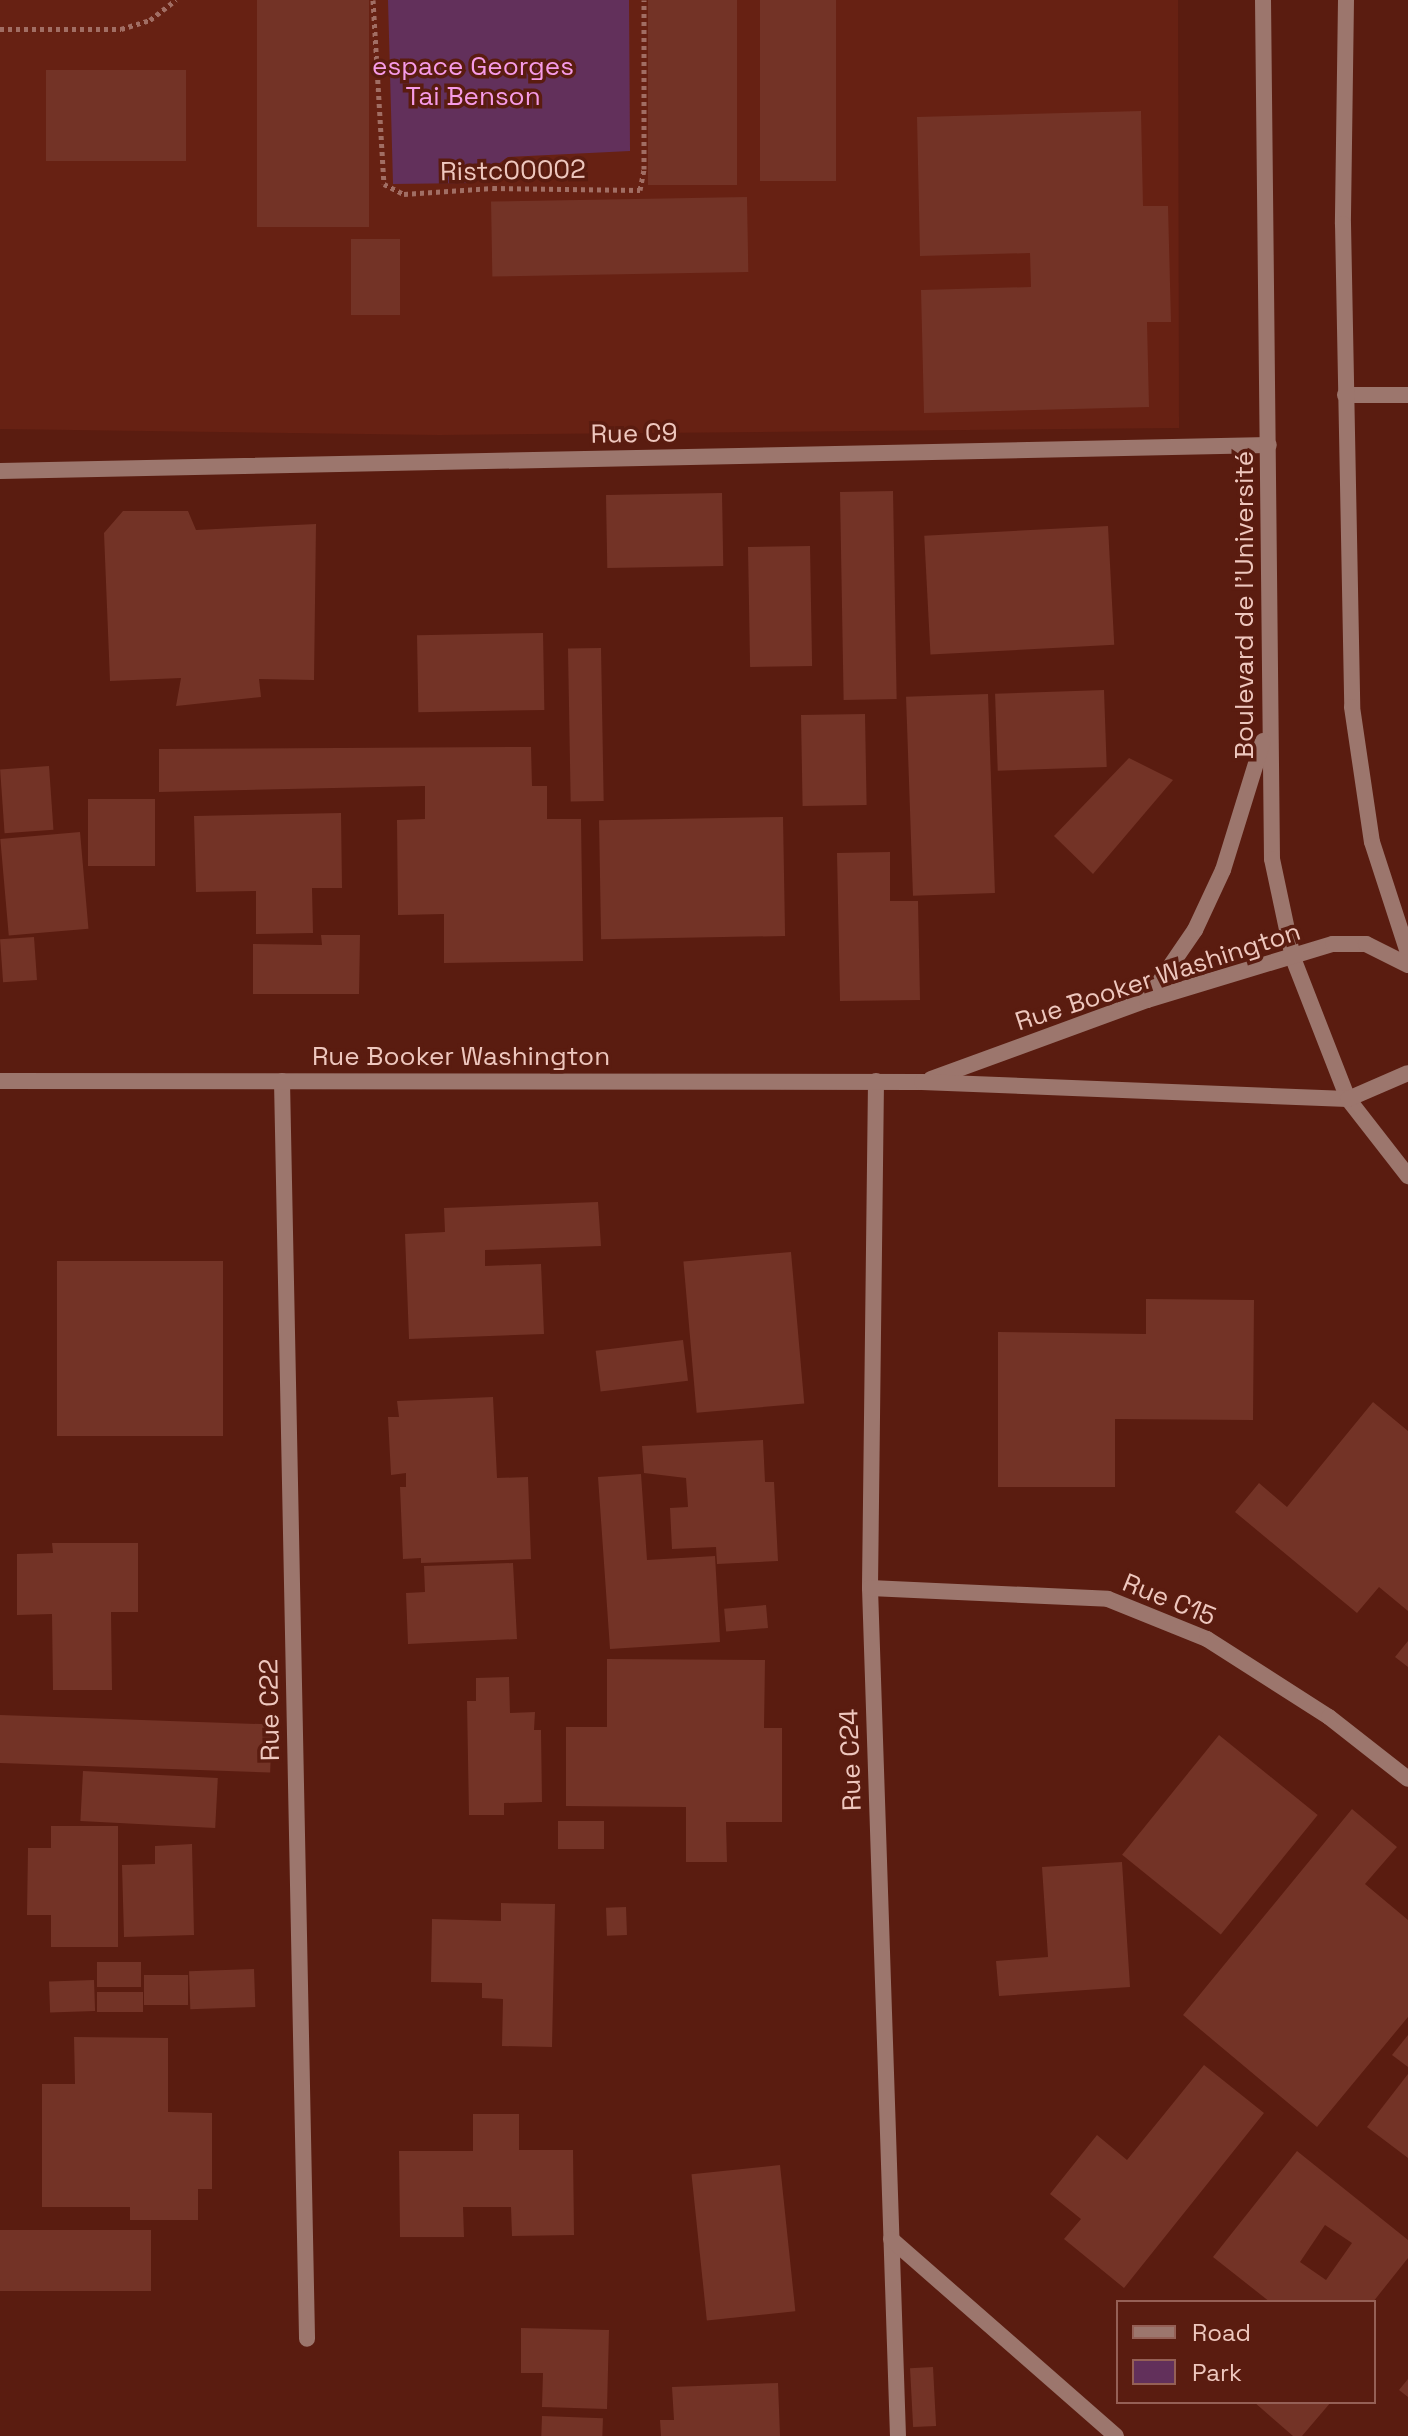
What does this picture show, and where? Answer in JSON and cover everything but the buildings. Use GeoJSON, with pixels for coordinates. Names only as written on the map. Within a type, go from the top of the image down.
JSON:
{"type":"FeatureCollection","features":[{"type":"Feature","properties":{"kind":"street","name":"Boulevard de l'Université"},"geometry":{"type":"LineString","coordinates":[[1263,0],[1269,445],[1267,728],[1272,859],[1293,958],[1348,1099],[1408,1176]]}},
{"type":"Feature","properties":{"kind":"street"},"geometry":{"type":"LineString","coordinates":[[1346,0],[1345,395],[1352,707],[1372,842],[1408,953]]}},
{"type":"Feature","properties":{"kind":"street"},"geometry":{"type":"LineString","coordinates":[[1345,395],[1408,395]]}},
{"type":"Feature","properties":{"kind":"street","name":"Rue C9"},"geometry":{"type":"LineString","coordinates":[[0,471],[1269,445]]}},
{"type":"Feature","properties":{"kind":"street"},"geometry":{"type":"LineString","coordinates":[[1147,1000],[1195,930],[1223,870],[1267,728]]}},
{"type":"Feature","properties":{"kind":"street","name":"Rue Booker Washington"},"geometry":{"type":"LineString","coordinates":[[922,1082],[1147,1000],[1349,941],[1408,965]]}},
{"type":"Feature","properties":{"kind":"street","name":"Rue Booker Washington"},"geometry":{"type":"LineString","coordinates":[[0,1081],[876,1081],[1348,1099],[1408,1073]]}},
{"type":"Feature","properties":{"kind":"street","name":"Rue C22"},"geometry":{"type":"LineString","coordinates":[[282,1081],[307,2339]]}},
{"type":"Feature","properties":{"kind":"street","name":"Rue C24"},"geometry":{"type":"LineString","coordinates":[[876,1081],[870,1588],[898,2436]]}},
{"type":"Feature","properties":{"kind":"street","name":"Rue C15"},"geometry":{"type":"LineString","coordinates":[[870,1588],[1108,1599],[1207,1639],[1329,1717],[1408,1779]]}},
{"type":"Feature","properties":{"kind":"street"},"geometry":{"type":"LineString","coordinates":[[891,2239],[1116,2436]]}},
{"type":"Feature","properties":{"kind":"path"},"geometry":{"type":"LineString","coordinates":[[0,29],[121,29],[150,20],[176,0]]}},
{"type":"Feature","properties":{"kind":"path","name":"Ristc00002"},"geometry":{"type":"LineString","coordinates":[[373,0],[384,184],[404,194],[493,188],[640,190],[644,0]]}},
{"type":"Feature","properties":{"kind":"shaded area"},"geometry":{"type":"Polygon","coordinates":[[[0,0],[1178,0],[1179,428],[439,435],[0,429],[0,0]]]}},
{"type":"Feature","properties":{"kind":"green space","name":"espace Georges Tai Benson"},"geometry":{"type":"Polygon","coordinates":[[[388,0],[629,0],[630,151],[508,157],[472,183],[393,184],[388,0]]]}}]}
